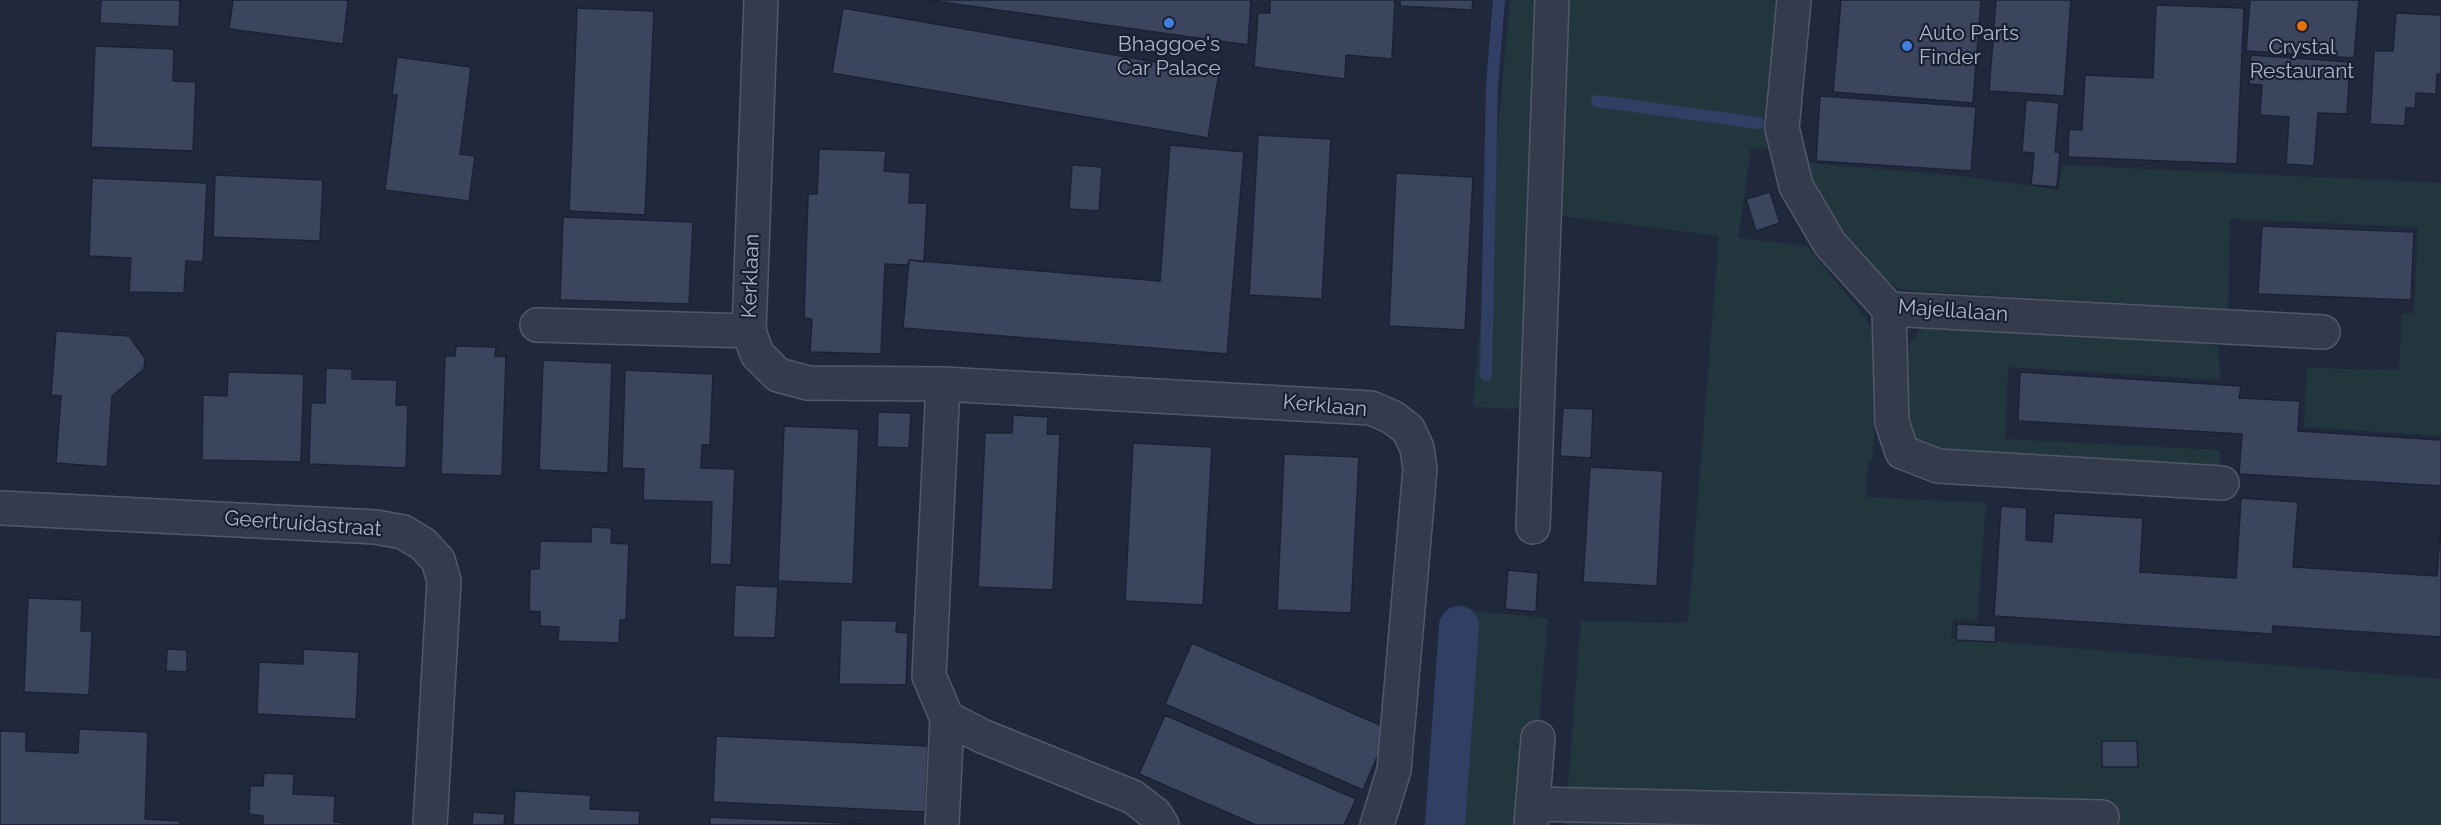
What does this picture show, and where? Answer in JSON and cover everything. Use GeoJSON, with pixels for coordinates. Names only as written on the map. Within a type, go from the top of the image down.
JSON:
{"type":"FeatureCollection","features":[{"type":"Feature","properties":{"kind":"street","name":"Kerklaan"},"geometry":{"type":"LineString","coordinates":[[760,0],[748,331],[757,354],[778,375],[808,383],[943,384],[1371,408],[1392,417],[1408,429],[1417,448],[1419,480],[1394,770],[1377,825]]}},
{"type":"Feature","properties":{"kind":"street"},"geometry":{"type":"LineString","coordinates":[[1533,527],[1552,0]]}},
{"type":"Feature","properties":{"kind":"street","name":"Majellalaan"},"geometry":{"type":"LineString","coordinates":[[1794,0],[1782,128],[1796,186],[1830,244],[1889,309],[2323,332]]}},
{"type":"Feature","properties":{"kind":"street"},"geometry":{"type":"LineString","coordinates":[[1889,309],[1892,422],[1902,452],[1938,466],[2222,483]]}},
{"type":"Feature","properties":{"kind":"street"},"geometry":{"type":"LineString","coordinates":[[537,325],[748,331]]}},
{"type":"Feature","properties":{"kind":"street"},"geometry":{"type":"LineString","coordinates":[[942,825],[947,718],[929,676],[943,384]]}},
{"type":"Feature","properties":{"kind":"street","name":"Geertruidastraat"},"geometry":{"type":"LineString","coordinates":[[0,508],[376,527],[403,532],[423,544],[438,560],[444,581],[430,825]]}},
{"type":"Feature","properties":{"kind":"street"},"geometry":{"type":"LineString","coordinates":[[947,718],[982,736],[1133,797],[1155,814],[1162,825]]}},
{"type":"Feature","properties":{"kind":"street"},"geometry":{"type":"LineString","coordinates":[[1538,738],[1532,815],[2102,817]]}},
{"type":"Feature","properties":{"kind":"green space"},"geometry":{"type":"Polygon","coordinates":[[[1510,0],[1778,0],[1768,113],[1769,149],[1751,148],[1738,238],[1807,246],[1866,318],[1877,341],[1880,364],[1872,461],[1868,464],[1866,497],[1986,503],[1977,620],[1953,619],[1951,638],[2441,679],[2441,825],[1565,825],[1581,621],[1688,623],[1719,236],[1556,215],[1539,410],[1473,407],[1510,0]]]}},
{"type":"Feature","properties":{"kind":"green space"},"geometry":{"type":"Polygon","coordinates":[[[1809,163],[1959,176],[2059,190],[2062,165],[2441,183],[2441,436],[2304,427],[2307,368],[2399,370],[2402,314],[2414,313],[2418,227],[2230,219],[2228,309],[1916,291],[1898,288],[1886,279],[1847,239],[1807,187],[1809,163]]]}},
{"type":"Feature","properties":{"kind":"green space"},"geometry":{"type":"Polygon","coordinates":[[[1922,325],[2196,340],[2219,348],[2220,380],[2008,367],[2005,439],[2220,450],[2219,475],[1961,462],[1907,443],[1908,347],[1922,325]]]}},
{"type":"Feature","properties":{"kind":"green space"},"geometry":{"type":"Polygon","coordinates":[[[1448,609],[1548,618],[1530,825],[1427,825],[1448,609]]]}},
{"type":"Feature","properties":{"kind":"building"},"geometry":{"type":"Polygon","coordinates":[[[101,0],[180,0],[179,27],[100,23],[101,0]]]}},
{"type":"Feature","properties":{"kind":"building"},"geometry":{"type":"Polygon","coordinates":[[[233,0],[348,0],[343,44],[229,29],[233,0]]]}},
{"type":"Feature","properties":{"kind":"building","name":"Bhaggoe's Car Palace"},"geometry":{"type":"Polygon","coordinates":[[[927,0],[1251,0],[1248,45],[927,0]]]}},
{"type":"Feature","properties":{"kind":"building"},"geometry":{"type":"Polygon","coordinates":[[[1270,0],[1395,0],[1392,59],[1346,55],[1345,79],[1254,67],[1258,13],[1270,13],[1270,0]]]}},
{"type":"Feature","properties":{"kind":"building"},"geometry":{"type":"Polygon","coordinates":[[[1400,0],[1473,0],[1472,10],[1400,6],[1400,0]]]}},
{"type":"Feature","properties":{"kind":"building","name":"Auto Parts Finder"},"geometry":{"type":"Polygon","coordinates":[[[1841,0],[1981,0],[1973,103],[1833,92],[1841,0]]]}},
{"type":"Feature","properties":{"kind":"building"},"geometry":{"type":"Polygon","coordinates":[[[1996,0],[2071,0],[2064,96],[1989,91],[1996,0]]]}},
{"type":"Feature","properties":{"kind":"building","name":"Crystal Restaurant"},"geometry":{"type":"Polygon","coordinates":[[[2250,0],[2359,0],[2354,58],[2246,51],[2250,0]]]}},
{"type":"Feature","properties":{"kind":"building"},"geometry":{"type":"Polygon","coordinates":[[[2156,5],[2244,8],[2237,164],[2068,157],[2069,129],[2082,130],[2085,75],[2153,78],[2156,5]]]}},
{"type":"Feature","properties":{"kind":"building"},"geometry":{"type":"Polygon","coordinates":[[[577,8],[654,11],[645,215],[569,211],[577,8]]]}},
{"type":"Feature","properties":{"kind":"building"},"geometry":{"type":"Polygon","coordinates":[[[843,8],[1219,73],[1208,138],[832,73],[843,8]]]}},
{"type":"Feature","properties":{"kind":"building"},"geometry":{"type":"Polygon","coordinates":[[[2396,13],[2441,15],[2441,74],[2437,74],[2436,94],[2416,93],[2415,108],[2406,108],[2405,126],[2370,124],[2374,51],[2393,51],[2396,13]]]}},
{"type":"Feature","properties":{"kind":"building"},"geometry":{"type":"Polygon","coordinates":[[[95,46],[174,49],[173,81],[196,82],[193,151],[91,147],[95,46]]]}},
{"type":"Feature","properties":{"kind":"building"},"geometry":{"type":"Polygon","coordinates":[[[2251,55],[2350,62],[2347,114],[2318,113],[2314,166],[2286,164],[2289,117],[2260,115],[2262,85],[2249,84],[2251,55]]]}},
{"type":"Feature","properties":{"kind":"building"},"geometry":{"type":"Polygon","coordinates":[[[397,57],[471,67],[460,154],[475,156],[469,201],[385,190],[397,95],[392,95],[397,57]]]}},
{"type":"Feature","properties":{"kind":"building"},"geometry":{"type":"Polygon","coordinates":[[[1820,96],[1976,107],[1971,171],[1816,161],[1820,96]]]}},
{"type":"Feature","properties":{"kind":"building"},"geometry":{"type":"Polygon","coordinates":[[[2026,100],[2059,103],[2055,152],[2060,152],[2057,187],[2031,185],[2034,153],[2022,152],[2026,100]]]}},
{"type":"Feature","properties":{"kind":"building"},"geometry":{"type":"Polygon","coordinates":[[[1258,135],[1331,139],[1322,299],[1249,295],[1258,135]]]}},
{"type":"Feature","properties":{"kind":"building"},"geometry":{"type":"Polygon","coordinates":[[[1170,145],[1244,152],[1227,354],[903,328],[909,260],[1160,281],[1170,145]]]}},
{"type":"Feature","properties":{"kind":"building"},"geometry":{"type":"Polygon","coordinates":[[[819,149],[886,151],[884,171],[910,173],[909,203],[927,203],[924,262],[909,260],[908,265],[885,264],[881,354],[810,352],[812,319],[804,318],[808,194],[817,194],[819,149]]]}},
{"type":"Feature","properties":{"kind":"building"},"geometry":{"type":"Polygon","coordinates":[[[1072,165],[1102,167],[1099,211],[1069,209],[1072,165]]]}},
{"type":"Feature","properties":{"kind":"building"},"geometry":{"type":"Polygon","coordinates":[[[1396,173],[1473,177],[1465,330],[1389,326],[1396,173]]]}},
{"type":"Feature","properties":{"kind":"building"},"geometry":{"type":"Polygon","coordinates":[[[215,175],[323,180],[320,241],[213,237],[215,175]]]}},
{"type":"Feature","properties":{"kind":"building"},"geometry":{"type":"Polygon","coordinates":[[[92,178],[207,183],[203,262],[186,261],[184,293],[129,292],[131,258],[89,256],[92,178]]]}},
{"type":"Feature","properties":{"kind":"building"},"geometry":{"type":"Polygon","coordinates":[[[1770,192],[1780,223],[1756,231],[1746,199],[1770,192]]]}},
{"type":"Feature","properties":{"kind":"building"},"geometry":{"type":"Polygon","coordinates":[[[563,217],[693,222],[689,304],[560,300],[563,217]]]}},
{"type":"Feature","properties":{"kind":"building"},"geometry":{"type":"Polygon","coordinates":[[[2262,226],[2414,232],[2411,300],[2258,294],[2262,226]]]}},
{"type":"Feature","properties":{"kind":"building"},"geometry":{"type":"Polygon","coordinates":[[[56,331],[129,336],[145,358],[144,369],[112,396],[107,467],[56,463],[61,396],[51,395],[56,331]]]}},
{"type":"Feature","properties":{"kind":"building"},"geometry":{"type":"Polygon","coordinates":[[[456,346],[496,347],[495,356],[506,357],[502,476],[441,474],[445,356],[455,356],[456,346]]]}},
{"type":"Feature","properties":{"kind":"building"},"geometry":{"type":"Polygon","coordinates":[[[543,360],[612,363],[608,473],[539,470],[543,360]]]}},
{"type":"Feature","properties":{"kind":"building"},"geometry":{"type":"Polygon","coordinates":[[[326,368],[352,369],[352,379],[397,380],[396,405],[408,405],[406,468],[309,464],[311,403],[325,403],[326,368]]]}},
{"type":"Feature","properties":{"kind":"building"},"geometry":{"type":"Polygon","coordinates":[[[625,370],[713,374],[710,445],[702,445],[701,468],[735,469],[731,565],[710,564],[712,502],[643,500],[644,469],[622,468],[625,370]]]}},
{"type":"Feature","properties":{"kind":"building"},"geometry":{"type":"Polygon","coordinates":[[[228,372],[304,374],[301,462],[202,460],[203,395],[227,396],[228,372]]]}},
{"type":"Feature","properties":{"kind":"building"},"geometry":{"type":"Polygon","coordinates":[[[2020,372],[2241,386],[2239,398],[2300,401],[2298,431],[2441,440],[2441,486],[2239,474],[2242,434],[2018,421],[2020,372]]]}},
{"type":"Feature","properties":{"kind":"building"},"geometry":{"type":"Polygon","coordinates":[[[1563,408],[1593,409],[1591,458],[1560,456],[1563,408]]]}},
{"type":"Feature","properties":{"kind":"building"},"geometry":{"type":"Polygon","coordinates":[[[878,412],[911,413],[909,448],[877,447],[878,412]]]}},
{"type":"Feature","properties":{"kind":"building"},"geometry":{"type":"Polygon","coordinates":[[[1013,415],[1048,417],[1047,434],[1060,434],[1053,590],[978,587],[985,433],[1012,433],[1013,415]]]}},
{"type":"Feature","properties":{"kind":"building"},"geometry":{"type":"Polygon","coordinates":[[[784,426],[859,429],[853,584],[778,581],[784,426]]]}},
{"type":"Feature","properties":{"kind":"building"},"geometry":{"type":"Polygon","coordinates":[[[1133,443],[1212,447],[1203,605],[1125,601],[1133,443]]]}},
{"type":"Feature","properties":{"kind":"building"},"geometry":{"type":"Polygon","coordinates":[[[1284,454],[1359,457],[1351,613],[1277,610],[1284,454]]]}},
{"type":"Feature","properties":{"kind":"building"},"geometry":{"type":"Polygon","coordinates":[[[1590,467],[1663,471],[1657,586],[1583,582],[1590,467]]]}},
{"type":"Feature","properties":{"kind":"building"},"geometry":{"type":"Polygon","coordinates":[[[2241,498],[2298,502],[2293,567],[2437,576],[2441,521],[2441,637],[2273,626],[2272,634],[1994,616],[2001,506],[2027,508],[2026,540],[2052,542],[2054,513],[2143,518],[2140,572],[2236,578],[2241,498]]]}},
{"type":"Feature","properties":{"kind":"building"},"geometry":{"type":"Polygon","coordinates":[[[591,527],[612,528],[611,543],[629,544],[626,620],[620,620],[619,643],[558,641],[559,627],[540,626],[540,612],[529,611],[530,569],[539,569],[540,541],[591,542],[591,527]]]}},
{"type":"Feature","properties":{"kind":"building"},"geometry":{"type":"Polygon","coordinates":[[[1508,570],[1538,573],[1536,612],[1505,609],[1508,570]]]}},
{"type":"Feature","properties":{"kind":"building"},"geometry":{"type":"Polygon","coordinates":[[[735,585],[778,587],[775,638],[733,637],[735,585]]]}},
{"type":"Feature","properties":{"kind":"building"},"geometry":{"type":"Polygon","coordinates":[[[28,598],[82,600],[81,631],[92,631],[89,695],[24,692],[28,598]]]}},
{"type":"Feature","properties":{"kind":"building"},"geometry":{"type":"Polygon","coordinates":[[[841,620],[897,621],[896,632],[908,633],[906,685],[839,684],[841,620]]]}},
{"type":"Feature","properties":{"kind":"building"},"geometry":{"type":"Polygon","coordinates":[[[1957,624],[1996,626],[1995,642],[1956,640],[1957,624]]]}},
{"type":"Feature","properties":{"kind":"building"},"geometry":{"type":"Polygon","coordinates":[[[1192,643],[1389,729],[1363,790],[1165,704],[1192,643]]]}},
{"type":"Feature","properties":{"kind":"building"},"geometry":{"type":"Polygon","coordinates":[[[167,649],[187,650],[187,672],[166,671],[167,649]]]}},
{"type":"Feature","properties":{"kind":"building"},"geometry":{"type":"Polygon","coordinates":[[[303,649],[359,652],[356,719],[257,714],[259,662],[303,664],[303,649]]]}},
{"type":"Feature","properties":{"kind":"building"},"geometry":{"type":"Polygon","coordinates":[[[1165,715],[1356,799],[1344,825],[1256,825],[1139,774],[1165,715]]]}},
{"type":"Feature","properties":{"kind":"building"},"geometry":{"type":"Polygon","coordinates":[[[79,729],[148,732],[145,819],[180,821],[180,825],[0,825],[0,731],[26,732],[26,751],[78,753],[79,729]]]}},
{"type":"Feature","properties":{"kind":"building"},"geometry":{"type":"Polygon","coordinates":[[[716,736],[928,746],[925,812],[713,802],[716,736]]]}},
{"type":"Feature","properties":{"kind":"building"},"geometry":{"type":"Polygon","coordinates":[[[2102,741],[2137,741],[2138,767],[2102,767],[2102,741]]]}},
{"type":"Feature","properties":{"kind":"building"},"geometry":{"type":"Polygon","coordinates":[[[264,773],[294,774],[293,794],[335,796],[334,822],[344,823],[344,825],[263,825],[263,816],[249,814],[250,786],[263,786],[264,773]]]}},
{"type":"Feature","properties":{"kind":"building"},"geometry":{"type":"Polygon","coordinates":[[[515,791],[591,795],[590,809],[640,811],[639,825],[513,825],[515,791]]]}},
{"type":"Feature","properties":{"kind":"building"},"geometry":{"type":"Polygon","coordinates":[[[473,812],[505,814],[504,825],[472,825],[473,812]]]}},
{"type":"Feature","properties":{"kind":"building"},"geometry":{"type":"Polygon","coordinates":[[[710,817],[890,825],[710,825],[710,817]]]}},
{"type":"Feature","properties":{"kind":"waterway"},"geometry":{"type":"LineString","coordinates":[[1486,375],[1492,85],[1499,0]]}},
{"type":"Feature","properties":{"kind":"waterway"},"geometry":{"type":"LineString","coordinates":[[1597,101],[1758,123]]}},
{"type":"Feature","properties":{"kind":"waterway"},"geometry":{"type":"LineString","coordinates":[[1445,825],[1459,626]]}},
{"type":"Feature","properties":{"kind":"place","name":"Bhaggoe's Car Palace"},"geometry":{"type":"Point","coordinates":[1169,23]}},
{"type":"Feature","properties":{"kind":"place","name":"Crystal Restaurant"},"geometry":{"type":"Point","coordinates":[2302,26]}},
{"type":"Feature","properties":{"kind":"place","name":"Auto Parts Finder"},"geometry":{"type":"Point","coordinates":[1907,46]}}]}
